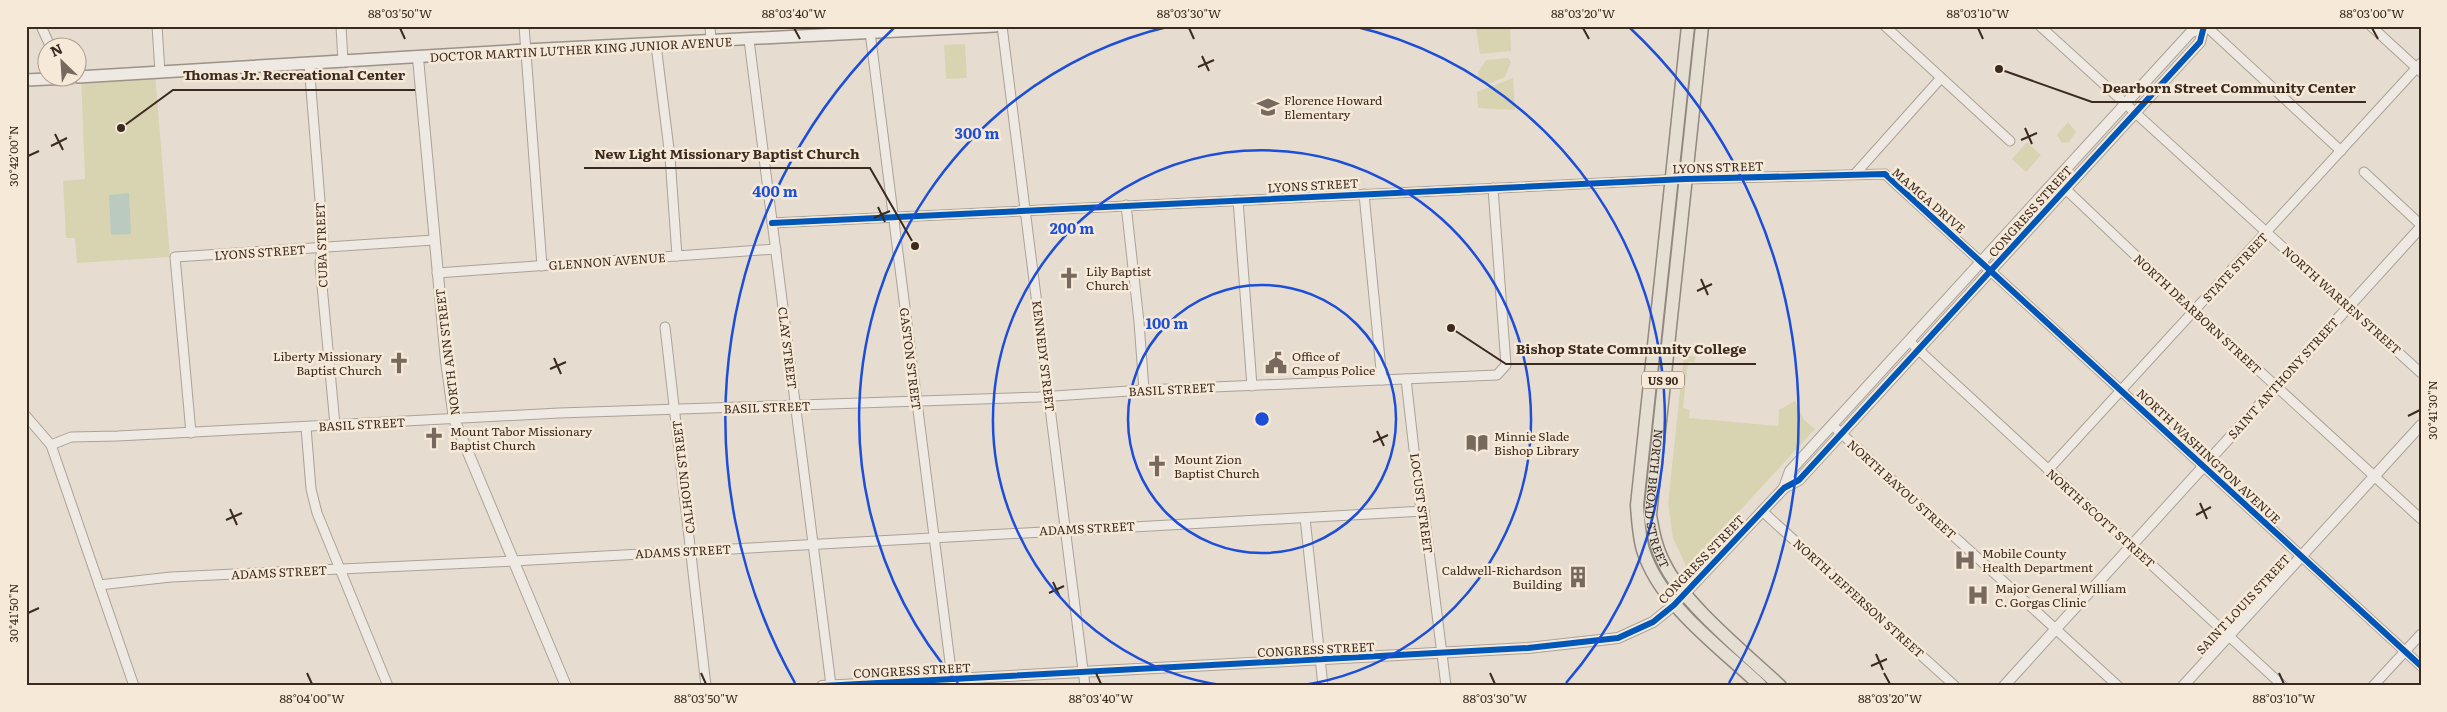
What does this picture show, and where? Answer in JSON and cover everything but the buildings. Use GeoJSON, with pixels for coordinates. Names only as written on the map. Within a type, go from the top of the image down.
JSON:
{"type":"FeatureCollection","features":[{"type":"Feature","properties":{"kind":"main road","name":"DOCTOR MARTIN LUTHER KING JUNIOR AVENUE"},"geometry":{"type":"LineString","coordinates":[[88,76],[418,58],[525,50],[749,40],[870,32],[893,28],[995,26]]}},
{"type":"Feature","properties":{"kind":"main road","name":"NORTH BROAD STREET"},"geometry":{"type":"LineString","coordinates":[[1688,26],[1637,505],[1643,551],[1654,574],[1674,605],[1761,686]]}},
{"type":"Feature","properties":{"kind":"main road","name":"NORTH BROAD STREET"},"geometry":{"type":"LineString","coordinates":[[1702,26],[1650,515],[1656,544],[1664,564],[1685,593],[1780,686]]}},
{"type":"Feature","properties":{"kind":"street"},"geometry":{"type":"LineString","coordinates":[[42,26],[47,38]]}},
{"type":"Feature","properties":{"kind":"street"},"geometry":{"type":"LineString","coordinates":[[157,26],[160,72]]}},
{"type":"Feature","properties":{"kind":"street"},"geometry":{"type":"LineString","coordinates":[[341,26],[343,62]]}},
{"type":"Feature","properties":{"kind":"street"},"geometry":{"type":"LineString","coordinates":[[524,26],[542,266]]}},
{"type":"Feature","properties":{"kind":"street"},"geometry":{"type":"LineString","coordinates":[[710,26],[711,42]]}},
{"type":"Feature","properties":{"kind":"street","name":"KENNEDY STREET"},"geometry":{"type":"LineString","coordinates":[[1002,26],[1086,686]]}},
{"type":"Feature","properties":{"kind":"street"},"geometry":{"type":"LineString","coordinates":[[1885,26],[2010,141]]}},
{"type":"Feature","properties":{"kind":"street","name":"NORTH WARREN STREET"},"geometry":{"type":"LineString","coordinates":[[2040,26],[2421,373]]}},
{"type":"Feature","properties":{"kind":"street"},"geometry":{"type":"LineString","coordinates":[[2204,26],[2341,151]]}},
{"type":"Feature","properties":{"kind":"street","name":"CONGRESS STREET"},"geometry":{"type":"LineString","coordinates":[[1784,488],[1790,471],[2190,33],[2204,26]]}},
{"type":"Feature","properties":{"kind":"street","name":"CONGRESS STREET"},"geometry":{"type":"LineString","coordinates":[[822,686],[952,682],[1084,672],[1528,648],[1618,638],[1653,622],[1674,605],[1784,488],[1799,480],[2200,42],[2204,26]]}},
{"type":"Feature","properties":{"kind":"street"},"geometry":{"type":"LineString","coordinates":[[2371,26],[2419,68]]}},
{"type":"Feature","properties":{"kind":"street","name":"GASTON STREET"},"geometry":{"type":"LineString","coordinates":[[870,32],[952,682]]}},
{"type":"Feature","properties":{"kind":"street","name":"CLAY STREET"},"geometry":{"type":"LineString","coordinates":[[749,40],[831,685]]}},
{"type":"Feature","properties":{"kind":"street"},"geometry":{"type":"LineString","coordinates":[[656,45],[670,157],[677,256]]}},
{"type":"Feature","properties":{"kind":"street","name":"NORTH ANN STREET"},"geometry":{"type":"LineString","coordinates":[[418,58],[446,362],[454,419],[566,686]]}},
{"type":"Feature","properties":{"kind":"street","name":"CUBA STREET"},"geometry":{"type":"LineString","coordinates":[[309,64],[324,238],[320,264],[335,425]]}},
{"type":"Feature","properties":{"kind":"street","name":"STATE STREET"},"geometry":{"type":"LineString","coordinates":[[2048,470],[2419,68]]}},
{"type":"Feature","properties":{"kind":"street"},"geometry":{"type":"LineString","coordinates":[[1855,174],[1941,78]]}},
{"type":"Feature","properties":{"kind":"street"},"geometry":{"type":"LineString","coordinates":[[2364,172],[2421,226]]}},
{"type":"Feature","properties":{"kind":"street","name":"LYONS STREET"},"geometry":{"type":"LineString","coordinates":[[772,223],[1685,179],[1855,174]]}},
{"type":"Feature","properties":{"kind":"street","name":"MAMGA DRIVE"},"geometry":{"type":"LineString","coordinates":[[1855,174],[1885,174],[1982,262]]}},
{"type":"Feature","properties":{"kind":"street","name":"NORTH DEARBORN STREET"},"geometry":{"type":"LineString","coordinates":[[2056,180],[2194,311],[2421,519]]}},
{"type":"Feature","properties":{"kind":"street","name":"BASIL STREET"},"geometry":{"type":"LineString","coordinates":[[51,445],[71,437],[454,419],[1050,397],[1144,390],[1496,375],[1503,371],[1506,365],[1493,188]]}},
{"type":"Feature","properties":{"kind":"street"},"geometry":{"type":"LineString","coordinates":[[1364,194],[1382,380]]}},
{"type":"Feature","properties":{"kind":"street"},"geometry":{"type":"LineString","coordinates":[[1238,200],[1252,386]]}},
{"type":"Feature","properties":{"kind":"street"},"geometry":{"type":"LineString","coordinates":[[1126,205],[1140,322],[1144,390]]}},
{"type":"Feature","properties":{"kind":"street","name":"SAINT ANTHONY STREET"},"geometry":{"type":"LineString","coordinates":[[2004,686],[2421,226]]}},
{"type":"Feature","properties":{"kind":"street","name":"LYONS STREET"},"geometry":{"type":"LineString","coordinates":[[191,432],[175,257],[434,240]]}},
{"type":"Feature","properties":{"kind":"street","name":"GLENNON AVENUE"},"geometry":{"type":"LineString","coordinates":[[438,273],[776,249]]}},
{"type":"Feature","properties":{"kind":"street","name":"NORTH WASHINGTON AVENUE"},"geometry":{"type":"LineString","coordinates":[[1982,262],[2421,666]]}},
{"type":"Feature","properties":{"kind":"street","name":"CALHOUN STREET"},"geometry":{"type":"LineString","coordinates":[[665,327],[706,686]]}},
{"type":"Feature","properties":{"kind":"street","name":"NORTH SCOTT STREET"},"geometry":{"type":"LineString","coordinates":[[1909,341],[2283,686]]}},
{"type":"Feature","properties":{"kind":"street","name":"LOCUST STREET"},"geometry":{"type":"LineString","coordinates":[[1406,379],[1420,503],[1424,511],[1446,686]]}},
{"type":"Feature","properties":{"kind":"street"},"geometry":{"type":"LineString","coordinates":[[26,416],[51,445],[134,686]]}},
{"type":"Feature","properties":{"kind":"street","name":"SAINT LOUIS STREET"},"geometry":{"type":"LineString","coordinates":[[2183,686],[2421,425]]}},
{"type":"Feature","properties":{"kind":"street"},"geometry":{"type":"LineString","coordinates":[[306,426],[311,489],[317,513],[388,686]]}},
{"type":"Feature","properties":{"kind":"street","name":"NORTH BAYOU STREET"},"geometry":{"type":"LineString","coordinates":[[1832,426],[2118,686]]}},
{"type":"Feature","properties":{"kind":"street"},"geometry":{"type":"LineString","coordinates":[[1323,686],[1305,518],[1424,511]]}},
{"type":"Feature","properties":{"kind":"street","name":"NORTH JEFFERSON STREET"},"geometry":{"type":"LineString","coordinates":[[1762,511],[1955,686]]}},
{"type":"Feature","properties":{"kind":"street","name":"ADAMS STREET"},"geometry":{"type":"LineString","coordinates":[[99,585],[171,577],[1305,518]]}},
{"type":"Feature","properties":{"kind":"street"},"geometry":{"type":"LineString","coordinates":[[2373,686],[2421,634]]}},
{"type":"Feature","properties":{"kind":"shaded area"},"geometry":{"type":"Polygon","coordinates":[[[1510,26],[1511,51],[1480,54],[1476,28],[1510,26]]]}},
{"type":"Feature","properties":{"kind":"shaded area"},"geometry":{"type":"Polygon","coordinates":[[[965,44],[967,78],[946,79],[944,45],[965,44]]]}},
{"type":"Feature","properties":{"kind":"shaded area"},"geometry":{"type":"Polygon","coordinates":[[[1508,58],[1511,62],[1505,77],[1491,83],[1479,82],[1478,72],[1486,60],[1508,58]]]}},
{"type":"Feature","properties":{"kind":"shaded area"},"geometry":{"type":"Polygon","coordinates":[[[155,73],[170,257],[77,263],[75,238],[66,238],[63,181],[85,179],[81,88],[88,88],[88,77],[155,73]]]}},
{"type":"Feature","properties":{"kind":"shaded area"},"geometry":{"type":"Polygon","coordinates":[[[1513,78],[1515,110],[1478,108],[1477,92],[1513,78]]]}},
{"type":"Feature","properties":{"kind":"shaded area"},"geometry":{"type":"Polygon","coordinates":[[[2068,122],[2076,132],[2069,142],[2062,143],[2057,135],[2068,122]]]}},
{"type":"Feature","properties":{"kind":"shaded area"},"geometry":{"type":"Polygon","coordinates":[[[2027,142],[2041,155],[2026,172],[2012,159],[2027,142]]]}},
{"type":"Feature","properties":{"kind":"shaded area"},"geometry":{"type":"Polygon","coordinates":[[[129,193],[131,234],[111,235],[109,195],[129,193]]]}},
{"type":"Feature","properties":{"kind":"shaded area"},"geometry":{"type":"Polygon","coordinates":[[[1684,354],[1696,357],[1694,362],[1688,362],[1683,408],[1690,410],[1689,418],[1778,426],[1779,410],[1795,401],[1804,420],[1815,429],[1687,568],[1673,538],[1668,504],[1684,354]]]}},
{"type":"Feature","properties":{"kind":"cycle path"},"geometry":{"type":"LineString","coordinates":[[822,686],[1528,648],[1618,638],[1653,622],[1674,605],[1784,488],[1799,480],[2200,42],[2204,26]]}},
{"type":"Feature","properties":{"kind":"cycle path"},"geometry":{"type":"LineString","coordinates":[[772,223],[1685,179],[1885,174],[2421,666]]}},
{"type":"Feature","properties":{"kind":"place","name":"Dearborn Street Community Center"},"geometry":{"type":"Point","coordinates":[1999,69]}},
{"type":"Feature","properties":{"kind":"place","name":"Florence Howard Elementary"},"geometry":{"type":"Point","coordinates":[1268,107]}},
{"type":"Feature","properties":{"kind":"place","name":"Thomas Jr. Recreational Center"},"geometry":{"type":"Point","coordinates":[121,128]}},
{"type":"Feature","properties":{"kind":"place","name":"New Light Missionary Baptist Church"},"geometry":{"type":"Point","coordinates":[915,246]}},
{"type":"Feature","properties":{"kind":"place","name":"Lily Baptist Church"},"geometry":{"type":"Point","coordinates":[1069,278]}},
{"type":"Feature","properties":{"kind":"place","name":"Bishop State Community College"},"geometry":{"type":"Point","coordinates":[1451,328]}},
{"type":"Feature","properties":{"kind":"place","name":"Liberty Missionary Baptist Church"},"geometry":{"type":"Point","coordinates":[399,363]}},
{"type":"Feature","properties":{"kind":"place","name":"Office of Campus Police"},"geometry":{"type":"Point","coordinates":[1276,363]}},
{"type":"Feature","properties":{"kind":"place","name":"Mount Tabor Missionary Baptist Church"},"geometry":{"type":"Point","coordinates":[434,438]}},
{"type":"Feature","properties":{"kind":"place","name":"Minnie Slade Bishop Library"},"geometry":{"type":"Point","coordinates":[1477,443]}},
{"type":"Feature","properties":{"kind":"place","name":"Mount Zion Baptist Church"},"geometry":{"type":"Point","coordinates":[1157,466]}},
{"type":"Feature","properties":{"kind":"place","name":"Mobile County Health Department"},"geometry":{"type":"Point","coordinates":[1965,560]}},
{"type":"Feature","properties":{"kind":"place","name":"Caldwell-Richardson Building"},"geometry":{"type":"Point","coordinates":[1578,577]}},
{"type":"Feature","properties":{"kind":"place","name":"Major General William C. Gorgas Clinic"},"geometry":{"type":"Point","coordinates":[1978,595]}}]}
